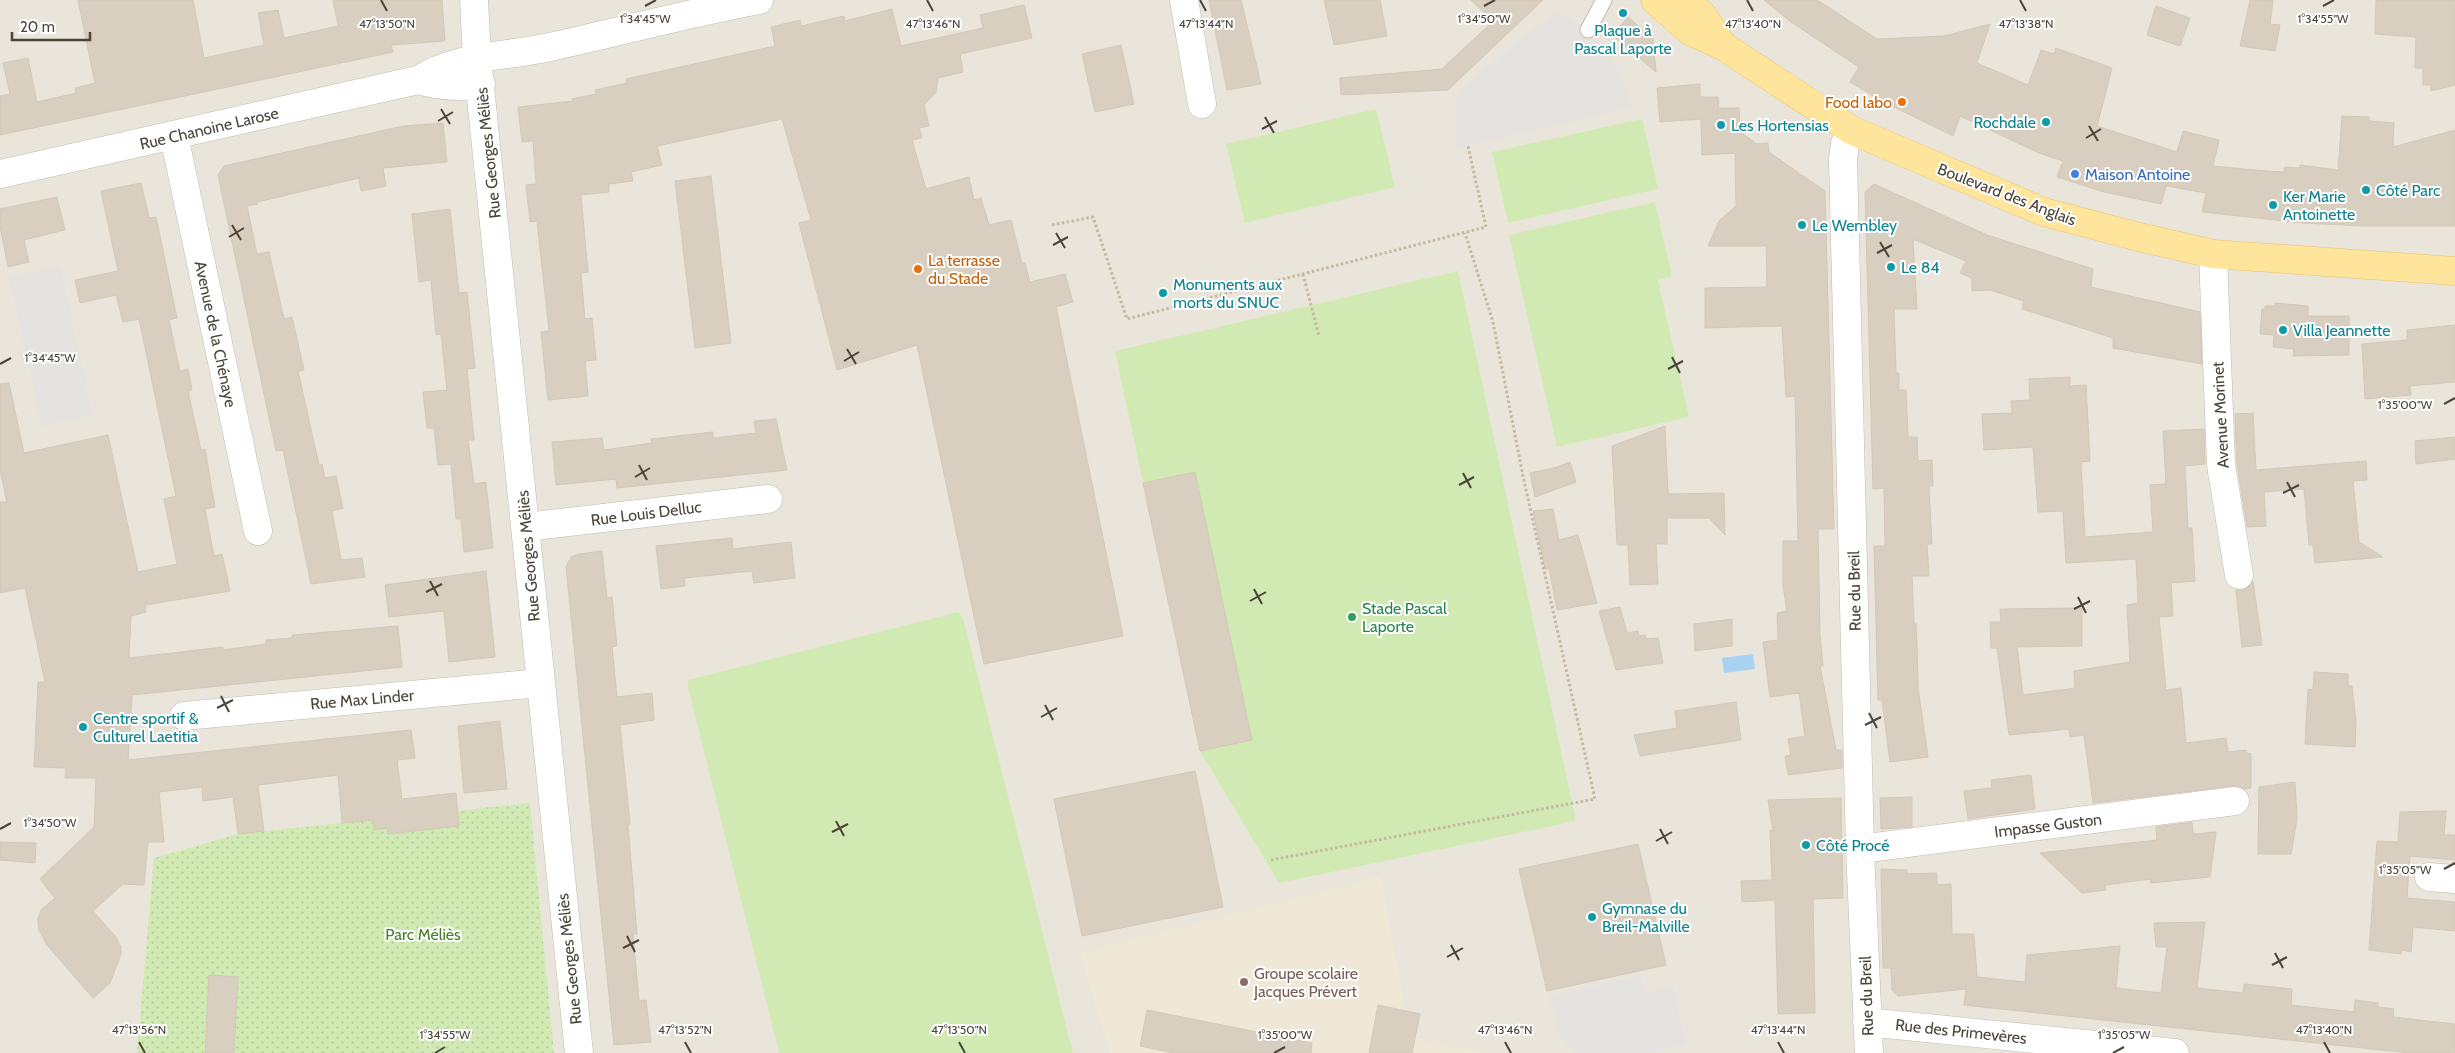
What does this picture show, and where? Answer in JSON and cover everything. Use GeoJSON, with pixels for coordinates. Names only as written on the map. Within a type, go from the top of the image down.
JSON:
{"type":"FeatureCollection","features":[{"type":"Feature","properties":{"kind":"main road","name":"Boulevard des Anglais"},"geometry":{"type":"LineString","coordinates":[[1655,0],[1690,31],[1723,46],[1851,130],[2044,212],[2139,238],[2213,254],[2455,271]]}},
{"type":"Feature","properties":{"kind":"main road","name":"Boulevard des Anglais"},"geometry":{"type":"LineString","coordinates":[[1684,0],[1703,16],[1723,46]]}},
{"type":"Feature","properties":{"kind":"main road","name":"Boulevard des Anglais"},"geometry":{"type":"LineString","coordinates":[[2410,267],[2455,258]]}},
{"type":"Feature","properties":{"kind":"street","name":"Rue Georges Méliès"},"geometry":{"type":"LineString","coordinates":[[474,0],[479,71],[579,1053]]}},
{"type":"Feature","properties":{"kind":"street","name":"Rue Chanoine Larose"},"geometry":{"type":"LineString","coordinates":[[0,174],[418,80],[434,85],[456,86],[479,71],[548,48],[759,0]]}},
{"type":"Feature","properties":{"kind":"street"},"geometry":{"type":"LineString","coordinates":[[1184,0],[1202,104]]}},
{"type":"Feature","properties":{"kind":"street","name":"Rue du Breil"},"geometry":{"type":"LineString","coordinates":[[1851,130],[1845,144],[1843,159],[1860,848],[1869,1053]]}},
{"type":"Feature","properties":{"kind":"street","name":"Avenue de la Chénaye"},"geometry":{"type":"LineString","coordinates":[[174,136],[258,531]]}},
{"type":"Feature","properties":{"kind":"street","name":"Avenue Morinet"},"geometry":{"type":"LineString","coordinates":[[2213,254],[2221,465],[2239,575]]}},
{"type":"Feature","properties":{"kind":"street","name":"Rue Louis Delluc"},"geometry":{"type":"LineString","coordinates":[[525,528],[768,499]]}},
{"type":"Feature","properties":{"kind":"street","name":"Rue Max Linder"},"geometry":{"type":"LineString","coordinates":[[184,716],[541,682]]}},
{"type":"Feature","properties":{"kind":"street","name":"Impasse Guston"},"geometry":{"type":"LineString","coordinates":[[1860,848],[2235,801]]}},
{"type":"Feature","properties":{"kind":"street","name":"Rue des Primevères"},"geometry":{"type":"LineString","coordinates":[[1867,1022],[2175,1053]]}},
{"type":"Feature","properties":{"kind":"lane"},"geometry":{"type":"LineString","coordinates":[[1588,30],[1604,0]]}},
{"type":"Feature","properties":{"kind":"path"},"geometry":{"type":"LineString","coordinates":[[1052,225],[1093,217],[1127,319],[1486,227],[1468,146]]}},
{"type":"Feature","properties":{"kind":"path"},"geometry":{"type":"LineString","coordinates":[[1271,860],[1595,799],[1523,476],[1492,322],[1465,233]]}},
{"type":"Feature","properties":{"kind":"path"},"geometry":{"type":"LineString","coordinates":[[1303,274],[1319,336]]}},
{"type":"Feature","properties":{"kind":"shaded area"},"geometry":{"type":"Polygon","coordinates":[[[0,0],[2455,0],[2455,1053],[0,1053],[0,0]]]}},
{"type":"Feature","properties":{"kind":"shaded area"},"geometry":{"type":"Polygon","coordinates":[[[1556,12],[1604,42],[1634,107],[1455,149],[1457,91],[1556,12]]]}},
{"type":"Feature","properties":{"kind":"shaded area"},"geometry":{"type":"Polygon","coordinates":[[[60,266],[93,415],[42,426],[9,277],[60,266]]]}},
{"type":"Feature","properties":{"kind":"shaded area","name":"Groupe scolaire Jacques Prévert"},"geometry":{"type":"Polygon","coordinates":[[[1381,877],[1405,1010],[1420,1014],[1415,1038],[1485,1053],[1110,1053],[1080,953],[1381,877]]]}},
{"type":"Feature","properties":{"kind":"shaded area"},"geometry":{"type":"Polygon","coordinates":[[[1641,975],[1644,994],[1673,986],[1686,1045],[1639,1053],[1576,1053],[1559,1035],[1549,996],[1641,975]]]}},
{"type":"Feature","properties":{"kind":"green space"},"geometry":{"type":"Polygon","coordinates":[[[1376,109],[1395,187],[1245,223],[1226,144],[1376,109]]]}},
{"type":"Feature","properties":{"kind":"green space"},"geometry":{"type":"Polygon","coordinates":[[[1642,119],[1658,189],[1508,223],[1492,152],[1642,119]]]}},
{"type":"Feature","properties":{"kind":"green space"},"geometry":{"type":"Polygon","coordinates":[[[1655,202],[1672,277],[1658,280],[1689,417],[1557,447],[1509,235],[1655,202]]]}},
{"type":"Feature","properties":{"kind":"green space","name":"Stade Pascal Laporte"},"geometry":{"type":"Polygon","coordinates":[[[1458,271],[1576,821],[1279,883],[1200,751],[1115,351],[1458,271]]]}},
{"type":"Feature","properties":{"kind":"green space"},"geometry":{"type":"Polygon","coordinates":[[[958,612],[963,618],[1073,1053],[779,1053],[688,687],[688,680],[958,612]]]}},
{"type":"Feature","properties":{"kind":"green space","name":"Parc Méliès"},"geometry":{"type":"Polygon","coordinates":[[[530,803],[554,1053],[137,1053],[154,858],[238,834],[530,803]]]}},
{"type":"Feature","properties":{"kind":"water"},"geometry":{"type":"Polygon","coordinates":[[[1753,654],[1755,669],[1724,673],[1722,658],[1753,654]]]}},
{"type":"Feature","properties":{"kind":"building"},"geometry":{"type":"Polygon","coordinates":[[[78,0],[193,0],[204,58],[264,45],[258,13],[278,10],[284,38],[338,26],[333,0],[442,0],[445,41],[391,45],[393,52],[0,135],[0,96],[10,94],[3,63],[28,58],[37,102],[76,93],[75,88],[95,83],[78,0]]]}},
{"type":"Feature","properties":{"kind":"building"},"geometry":{"type":"Polygon","coordinates":[[[1209,0],[1241,0],[1261,84],[1227,90],[1209,0]]]}},
{"type":"Feature","properties":{"kind":"building"},"geometry":{"type":"Polygon","coordinates":[[[1324,0],[1380,0],[1387,36],[1334,45],[1324,0]]]}},
{"type":"Feature","properties":{"kind":"building"},"geometry":{"type":"Polygon","coordinates":[[[1471,0],[1543,0],[1448,90],[1341,95],[1340,78],[1442,69],[1493,21],[1471,0]]]}},
{"type":"Feature","properties":{"kind":"building"},"geometry":{"type":"Polygon","coordinates":[[[1764,0],[1817,0],[1877,39],[1944,36],[1990,24],[1977,63],[2028,85],[2041,50],[2054,54],[2056,48],[2112,68],[2097,126],[2177,152],[2183,131],[2219,140],[2213,166],[2284,172],[2285,167],[2300,168],[2300,165],[2338,170],[2342,116],[2369,117],[2369,121],[2394,123],[2393,147],[2455,130],[2455,226],[2365,226],[2303,223],[2202,212],[2206,193],[2166,186],[2161,204],[2104,192],[2057,177],[2063,161],[2039,153],[1960,116],[1953,136],[1880,100],[1850,82],[1859,67],[1791,22],[1764,0]]]}},
{"type":"Feature","properties":{"kind":"building"},"geometry":{"type":"Polygon","coordinates":[[[2250,0],[2273,0],[2270,24],[2280,25],[2275,51],[2240,46],[2250,0]]]}},
{"type":"Feature","properties":{"kind":"building"},"geometry":{"type":"Polygon","coordinates":[[[2376,0],[2455,0],[2455,85],[2431,91],[2431,85],[2423,85],[2423,68],[2415,68],[2416,37],[2375,34],[2376,0]]]}},
{"type":"Feature","properties":{"kind":"building"},"geometry":{"type":"Polygon","coordinates":[[[1024,5],[1032,38],[960,54],[963,72],[938,78],[936,92],[924,105],[929,126],[919,128],[922,138],[912,140],[926,189],[969,177],[974,200],[981,198],[989,225],[1011,220],[1022,263],[1025,263],[1030,282],[1065,274],[1073,302],[1056,307],[1123,636],[984,664],[917,345],[837,370],[799,223],[811,220],[782,119],[657,146],[662,165],[631,172],[633,181],[609,184],[609,192],[581,195],[588,272],[581,273],[585,319],[592,318],[596,360],[585,361],[588,396],[548,400],[541,332],[549,331],[537,221],[530,222],[526,185],[536,184],[533,141],[522,142],[518,107],[573,101],[572,99],[596,94],[595,90],[627,83],[626,79],[775,46],[771,27],[800,20],[801,26],[844,16],[845,21],[892,9],[901,46],[983,28],[980,15],[1024,5]]]}},
{"type":"Feature","properties":{"kind":"building"},"geometry":{"type":"Polygon","coordinates":[[[2156,6],[2190,18],[2180,46],[2147,35],[2156,6]]]}},
{"type":"Feature","properties":{"kind":"building"},"geometry":{"type":"Polygon","coordinates":[[[1628,17],[1653,39],[1656,72],[1612,35],[1628,17]]]}},
{"type":"Feature","properties":{"kind":"building"},"geometry":{"type":"Polygon","coordinates":[[[1121,45],[1134,104],[1095,112],[1082,54],[1121,45]]]}},
{"type":"Feature","properties":{"kind":"building"},"geometry":{"type":"Polygon","coordinates":[[[1700,84],[1700,97],[1718,97],[1719,108],[1739,108],[1740,132],[1757,144],[1768,143],[1769,152],[1799,173],[1799,175],[1802,175],[1825,191],[1834,529],[1818,529],[1820,634],[1823,666],[1820,666],[1836,750],[1842,750],[1842,768],[1788,775],[1785,756],[1791,755],[1788,739],[1805,736],[1799,693],[1770,697],[1763,642],[1778,640],[1777,613],[1787,611],[1783,586],[1783,541],[1798,541],[1795,396],[1786,397],[1782,326],[1705,328],[1705,288],[1767,287],[1766,246],[1708,246],[1719,221],[1736,206],[1735,153],[1702,155],[1701,119],[1660,122],[1657,88],[1700,84]]]}},
{"type":"Feature","properties":{"kind":"building"},"geometry":{"type":"Polygon","coordinates":[[[443,123],[447,162],[383,168],[386,186],[361,191],[359,178],[247,206],[257,254],[269,252],[284,319],[292,317],[304,370],[298,371],[319,465],[322,464],[325,478],[336,476],[343,508],[332,511],[341,560],[362,558],[365,577],[311,584],[283,450],[276,451],[218,175],[224,166],[403,126],[443,123]]]}},
{"type":"Feature","properties":{"kind":"building"},"geometry":{"type":"Polygon","coordinates":[[[711,176],[731,343],[695,348],[675,181],[711,176]]]}},
{"type":"Feature","properties":{"kind":"building"},"geometry":{"type":"Polygon","coordinates":[[[141,183],[149,218],[156,217],[177,318],[169,320],[180,371],[188,369],[192,390],[188,391],[201,450],[205,449],[215,507],[205,509],[214,556],[222,554],[230,591],[145,605],[146,612],[131,616],[129,658],[223,647],[223,650],[266,644],[266,640],[292,638],[292,635],[398,626],[402,667],[132,695],[128,760],[411,730],[415,758],[397,760],[402,799],[456,793],[459,826],[388,834],[387,828],[374,830],[374,820],[342,823],[338,775],[258,785],[264,831],[238,834],[233,797],[203,801],[202,787],[159,792],[164,842],[148,842],[144,885],[123,884],[93,911],[115,936],[121,947],[121,954],[110,983],[93,998],[47,945],[39,930],[38,919],[41,910],[55,898],[40,879],[94,827],[96,778],[65,778],[66,768],[34,767],[38,682],[45,682],[25,588],[0,593],[0,502],[7,502],[0,470],[0,384],[9,383],[24,453],[108,435],[138,572],[177,564],[164,499],[176,496],[139,319],[123,322],[116,295],[80,303],[75,280],[118,271],[101,191],[141,183]]]}},
{"type":"Feature","properties":{"kind":"building"},"geometry":{"type":"Polygon","coordinates":[[[1874,184],[1987,235],[2093,269],[2091,287],[2200,312],[2202,364],[2113,348],[2113,338],[2022,309],[2024,301],[1990,290],[1972,291],[1972,278],[1960,273],[1966,261],[1913,239],[1917,309],[1894,309],[1896,373],[1899,373],[1899,390],[1906,390],[1908,437],[1917,437],[1918,461],[1932,460],[1933,486],[1929,486],[1932,544],[1927,544],[1929,576],[1912,576],[1918,688],[1928,757],[1890,762],[1882,700],[1878,700],[1874,546],[1885,546],[1884,488],[1873,489],[1865,192],[1874,184]]]}},
{"type":"Feature","properties":{"kind":"building"},"geometry":{"type":"Polygon","coordinates":[[[57,197],[65,230],[24,240],[29,262],[8,267],[0,226],[0,209],[57,197]]]}},
{"type":"Feature","properties":{"kind":"building"},"geometry":{"type":"Polygon","coordinates":[[[450,209],[459,293],[467,292],[475,368],[467,369],[474,440],[468,440],[474,484],[486,482],[493,548],[464,552],[461,519],[456,519],[451,464],[438,465],[434,428],[427,428],[423,392],[447,390],[441,334],[436,335],[431,280],[419,282],[412,214],[450,209]]]}},
{"type":"Feature","properties":{"kind":"building"},"geometry":{"type":"Polygon","coordinates":[[[2275,303],[2308,306],[2308,316],[2349,316],[2349,355],[2293,356],[2294,349],[2273,347],[2274,335],[2260,334],[2262,309],[2265,309],[2265,306],[2275,306],[2275,303]]]}},
{"type":"Feature","properties":{"kind":"building"},"geometry":{"type":"Polygon","coordinates":[[[2455,325],[2455,382],[2410,386],[2411,395],[2365,399],[2362,344],[2407,340],[2407,330],[2455,325]]]}},
{"type":"Feature","properties":{"kind":"building"},"geometry":{"type":"Polygon","coordinates":[[[2070,377],[2070,386],[2086,385],[2090,461],[2081,462],[2085,537],[2153,532],[2150,485],[2166,484],[2163,431],[2204,429],[2205,464],[2185,466],[2188,528],[2192,528],[2195,581],[2171,583],[2173,616],[2159,617],[2166,690],[2181,688],[2186,743],[2226,738],[2228,752],[2246,750],[2246,753],[2251,754],[2251,788],[2244,789],[2233,786],[2093,803],[2084,735],[2070,737],[2069,729],[2009,735],[1997,648],[1991,648],[1990,622],[2001,622],[2000,609],[2082,608],[2082,646],[2017,647],[2023,695],[2075,688],[2074,671],[2130,662],[2127,605],[2138,603],[2136,559],[2066,563],[2063,511],[2038,512],[2033,447],[1984,450],[1982,414],[2012,413],[2011,401],[2030,400],[2029,379],[2070,377]]]}},
{"type":"Feature","properties":{"kind":"building"},"geometry":{"type":"Polygon","coordinates":[[[2253,413],[2256,470],[2366,461],[2367,480],[2353,481],[2359,542],[2383,557],[2315,563],[2313,545],[2309,545],[2304,489],[2264,492],[2266,526],[2247,527],[2237,463],[2235,414],[2253,413]]]}},
{"type":"Feature","properties":{"kind":"building"},"geometry":{"type":"Polygon","coordinates":[[[776,419],[787,470],[617,488],[616,479],[556,485],[552,442],[602,438],[604,450],[652,443],[651,439],[713,432],[713,438],[756,433],[754,421],[776,419]]]}},
{"type":"Feature","properties":{"kind":"building"},"geometry":{"type":"Polygon","coordinates":[[[1665,426],[1668,494],[1724,493],[1725,535],[1709,518],[1667,518],[1667,544],[1656,544],[1658,584],[1630,585],[1628,545],[1617,545],[1612,446],[1665,426]]]}},
{"type":"Feature","properties":{"kind":"building"},"geometry":{"type":"Polygon","coordinates":[[[2455,437],[2455,459],[2416,464],[2415,441],[2455,437]]]}},
{"type":"Feature","properties":{"kind":"building"},"geometry":{"type":"Polygon","coordinates":[[[1570,462],[1576,482],[1535,497],[1530,473],[1554,468],[1570,462]]]}},
{"type":"Feature","properties":{"kind":"building"},"geometry":{"type":"Polygon","coordinates":[[[1195,472],[1252,740],[1200,751],[1143,483],[1195,472]]]}},
{"type":"Feature","properties":{"kind":"building"},"geometry":{"type":"Polygon","coordinates":[[[1553,509],[1559,540],[1578,535],[1597,603],[1557,610],[1549,568],[1545,569],[1533,511],[1553,509]]]}},
{"type":"Feature","properties":{"kind":"building"},"geometry":{"type":"Polygon","coordinates":[[[732,538],[733,549],[791,542],[795,578],[754,583],[752,571],[684,578],[685,586],[661,589],[656,546],[732,538]]]}},
{"type":"Feature","properties":{"kind":"building"},"geometry":{"type":"Polygon","coordinates":[[[602,551],[607,598],[612,597],[617,646],[612,647],[617,697],[652,693],[654,720],[620,725],[630,824],[628,825],[637,934],[633,934],[639,1001],[646,1000],[651,1042],[614,1045],[566,567],[571,557],[602,551]]]}},
{"type":"Feature","properties":{"kind":"building"},"geometry":{"type":"Polygon","coordinates":[[[486,571],[495,657],[449,662],[444,611],[389,617],[385,585],[486,571]]]}},
{"type":"Feature","properties":{"kind":"building"},"geometry":{"type":"Polygon","coordinates":[[[2253,581],[2262,645],[2242,647],[2236,590],[2248,587],[2253,581]]]}},
{"type":"Feature","properties":{"kind":"building"},"geometry":{"type":"Polygon","coordinates":[[[1620,607],[1627,633],[1638,631],[1639,636],[1645,635],[1646,639],[1658,638],[1663,663],[1616,670],[1599,611],[1620,607]]]}},
{"type":"Feature","properties":{"kind":"building"},"geometry":{"type":"Polygon","coordinates":[[[1732,619],[1732,646],[1695,651],[1694,624],[1732,619]]]}},
{"type":"Feature","properties":{"kind":"building"},"geometry":{"type":"Polygon","coordinates":[[[2314,672],[2348,674],[2348,686],[2352,686],[2356,722],[2355,747],[2305,744],[2308,689],[2313,690],[2314,672]]]}},
{"type":"Feature","properties":{"kind":"building"},"geometry":{"type":"Polygon","coordinates":[[[1736,702],[1741,740],[1640,756],[1634,735],[1677,728],[1675,711],[1736,702]]]}},
{"type":"Feature","properties":{"kind":"building"},"geometry":{"type":"Polygon","coordinates":[[[500,721],[507,789],[464,793],[458,726],[500,721]]]}},
{"type":"Feature","properties":{"kind":"building"},"geometry":{"type":"Polygon","coordinates":[[[1195,771],[1223,907],[1082,936],[1054,799],[1195,771]]]}},
{"type":"Feature","properties":{"kind":"building"},"geometry":{"type":"Polygon","coordinates":[[[2031,775],[2035,809],[1968,819],[1964,791],[1992,788],[1991,780],[2031,775]]]}},
{"type":"Feature","properties":{"kind":"building"},"geometry":{"type":"Polygon","coordinates":[[[2295,782],[2297,819],[2291,854],[2258,854],[2259,787],[2295,782]]]}},
{"type":"Feature","properties":{"kind":"building"},"geometry":{"type":"Polygon","coordinates":[[[1912,797],[1912,827],[1881,829],[1880,798],[1912,797]]]}},
{"type":"Feature","properties":{"kind":"building"},"geometry":{"type":"Polygon","coordinates":[[[1841,798],[1843,898],[1813,899],[1815,1013],[1778,1014],[1775,900],[1742,902],[1741,881],[1772,880],[1770,830],[1773,831],[1768,800],[1841,798]]]}},
{"type":"Feature","properties":{"kind":"building"},"geometry":{"type":"Polygon","coordinates":[[[2446,811],[2444,835],[2455,835],[2455,860],[2410,856],[2407,898],[2455,902],[2455,931],[2413,927],[2411,952],[2401,950],[2401,954],[2369,950],[2377,841],[2398,842],[2400,812],[2446,811]]]}},
{"type":"Feature","properties":{"kind":"building"},"geometry":{"type":"Polygon","coordinates":[[[2192,822],[2193,834],[2216,832],[2210,877],[2151,883],[2150,879],[2105,885],[2106,890],[2082,893],[2040,853],[2157,840],[2156,827],[2192,822]]]}},
{"type":"Feature","properties":{"kind":"building"},"geometry":{"type":"Polygon","coordinates":[[[0,842],[36,843],[35,863],[0,860],[0,842]]]}},
{"type":"Feature","properties":{"kind":"building","name":"Gymnase du Breil-Malville"},"geometry":{"type":"Polygon","coordinates":[[[1638,844],[1666,965],[1547,991],[1519,869],[1638,844]]]}},
{"type":"Feature","properties":{"kind":"building"},"geometry":{"type":"Polygon","coordinates":[[[1881,869],[1907,870],[1907,874],[1937,873],[1937,885],[1951,884],[1952,934],[1974,934],[1977,977],[2025,982],[2027,955],[2120,946],[2116,988],[2161,993],[2167,947],[2156,947],[2154,923],[2205,922],[2197,988],[2243,993],[2244,984],[2292,989],[2291,1005],[2354,1012],[2355,1000],[2378,1003],[2378,1007],[2394,1009],[2393,1017],[2455,1024],[2455,1053],[2409,1053],[1964,1005],[1966,989],[1898,996],[1892,990],[1891,968],[1883,968],[1881,869]]]}},
{"type":"Feature","properties":{"kind":"building"},"geometry":{"type":"Polygon","coordinates":[[[209,975],[238,977],[234,1053],[205,1053],[209,975]]]}},
{"type":"Feature","properties":{"kind":"building"},"geometry":{"type":"Polygon","coordinates":[[[1378,1005],[1420,1014],[1412,1053],[1369,1053],[1378,1005]]]}},
{"type":"Feature","properties":{"kind":"building"},"geometry":{"type":"Polygon","coordinates":[[[1147,1010],[1312,1043],[1311,1053],[1173,1053],[1140,1046],[1147,1010]]]}},
{"type":"Feature","properties":{"kind":"place","name":"Plaque à Pascal Laporte"},"geometry":{"type":"Point","coordinates":[1623,13]}},
{"type":"Feature","properties":{"kind":"place","name":"Food labo"},"geometry":{"type":"Point","coordinates":[1902,102]}},
{"type":"Feature","properties":{"kind":"place","name":"Rochdale"},"geometry":{"type":"Point","coordinates":[2046,122]}},
{"type":"Feature","properties":{"kind":"place","name":"Les Hortensias"},"geometry":{"type":"Point","coordinates":[1721,125]}},
{"type":"Feature","properties":{"kind":"place","name":"Maison Antoine"},"geometry":{"type":"Point","coordinates":[2075,174]}},
{"type":"Feature","properties":{"kind":"place","name":"Côté Parc"},"geometry":{"type":"Point","coordinates":[2366,190]}},
{"type":"Feature","properties":{"kind":"place","name":"Ker Marie Antoinette"},"geometry":{"type":"Point","coordinates":[2273,205]}},
{"type":"Feature","properties":{"kind":"place","name":"Le Wembley"},"geometry":{"type":"Point","coordinates":[1802,225]}},
{"type":"Feature","properties":{"kind":"place","name":"Le 84"},"geometry":{"type":"Point","coordinates":[1891,267]}},
{"type":"Feature","properties":{"kind":"place","name":"La terrasse du Stade"},"geometry":{"type":"Point","coordinates":[918,269]}},
{"type":"Feature","properties":{"kind":"place","name":"Monuments aux morts du SNUC"},"geometry":{"type":"Point","coordinates":[1163,293]}},
{"type":"Feature","properties":{"kind":"place","name":"Villa Jeannette"},"geometry":{"type":"Point","coordinates":[2283,330]}},
{"type":"Feature","properties":{"kind":"place","name":"Stade Pascal Laporte"},"geometry":{"type":"Point","coordinates":[1352,617]}},
{"type":"Feature","properties":{"kind":"place","name":"Centre sportif & Culturel Laetitia"},"geometry":{"type":"Point","coordinates":[83,727]}},
{"type":"Feature","properties":{"kind":"place","name":"Côté Procé"},"geometry":{"type":"Point","coordinates":[1806,845]}},
{"type":"Feature","properties":{"kind":"place","name":"Gymnase du Breil-Malville"},"geometry":{"type":"Point","coordinates":[1592,917]}},
{"type":"Feature","properties":{"kind":"place","name":"Groupe scolaire Jacques Prévert"},"geometry":{"type":"Point","coordinates":[1244,982]}}]}
